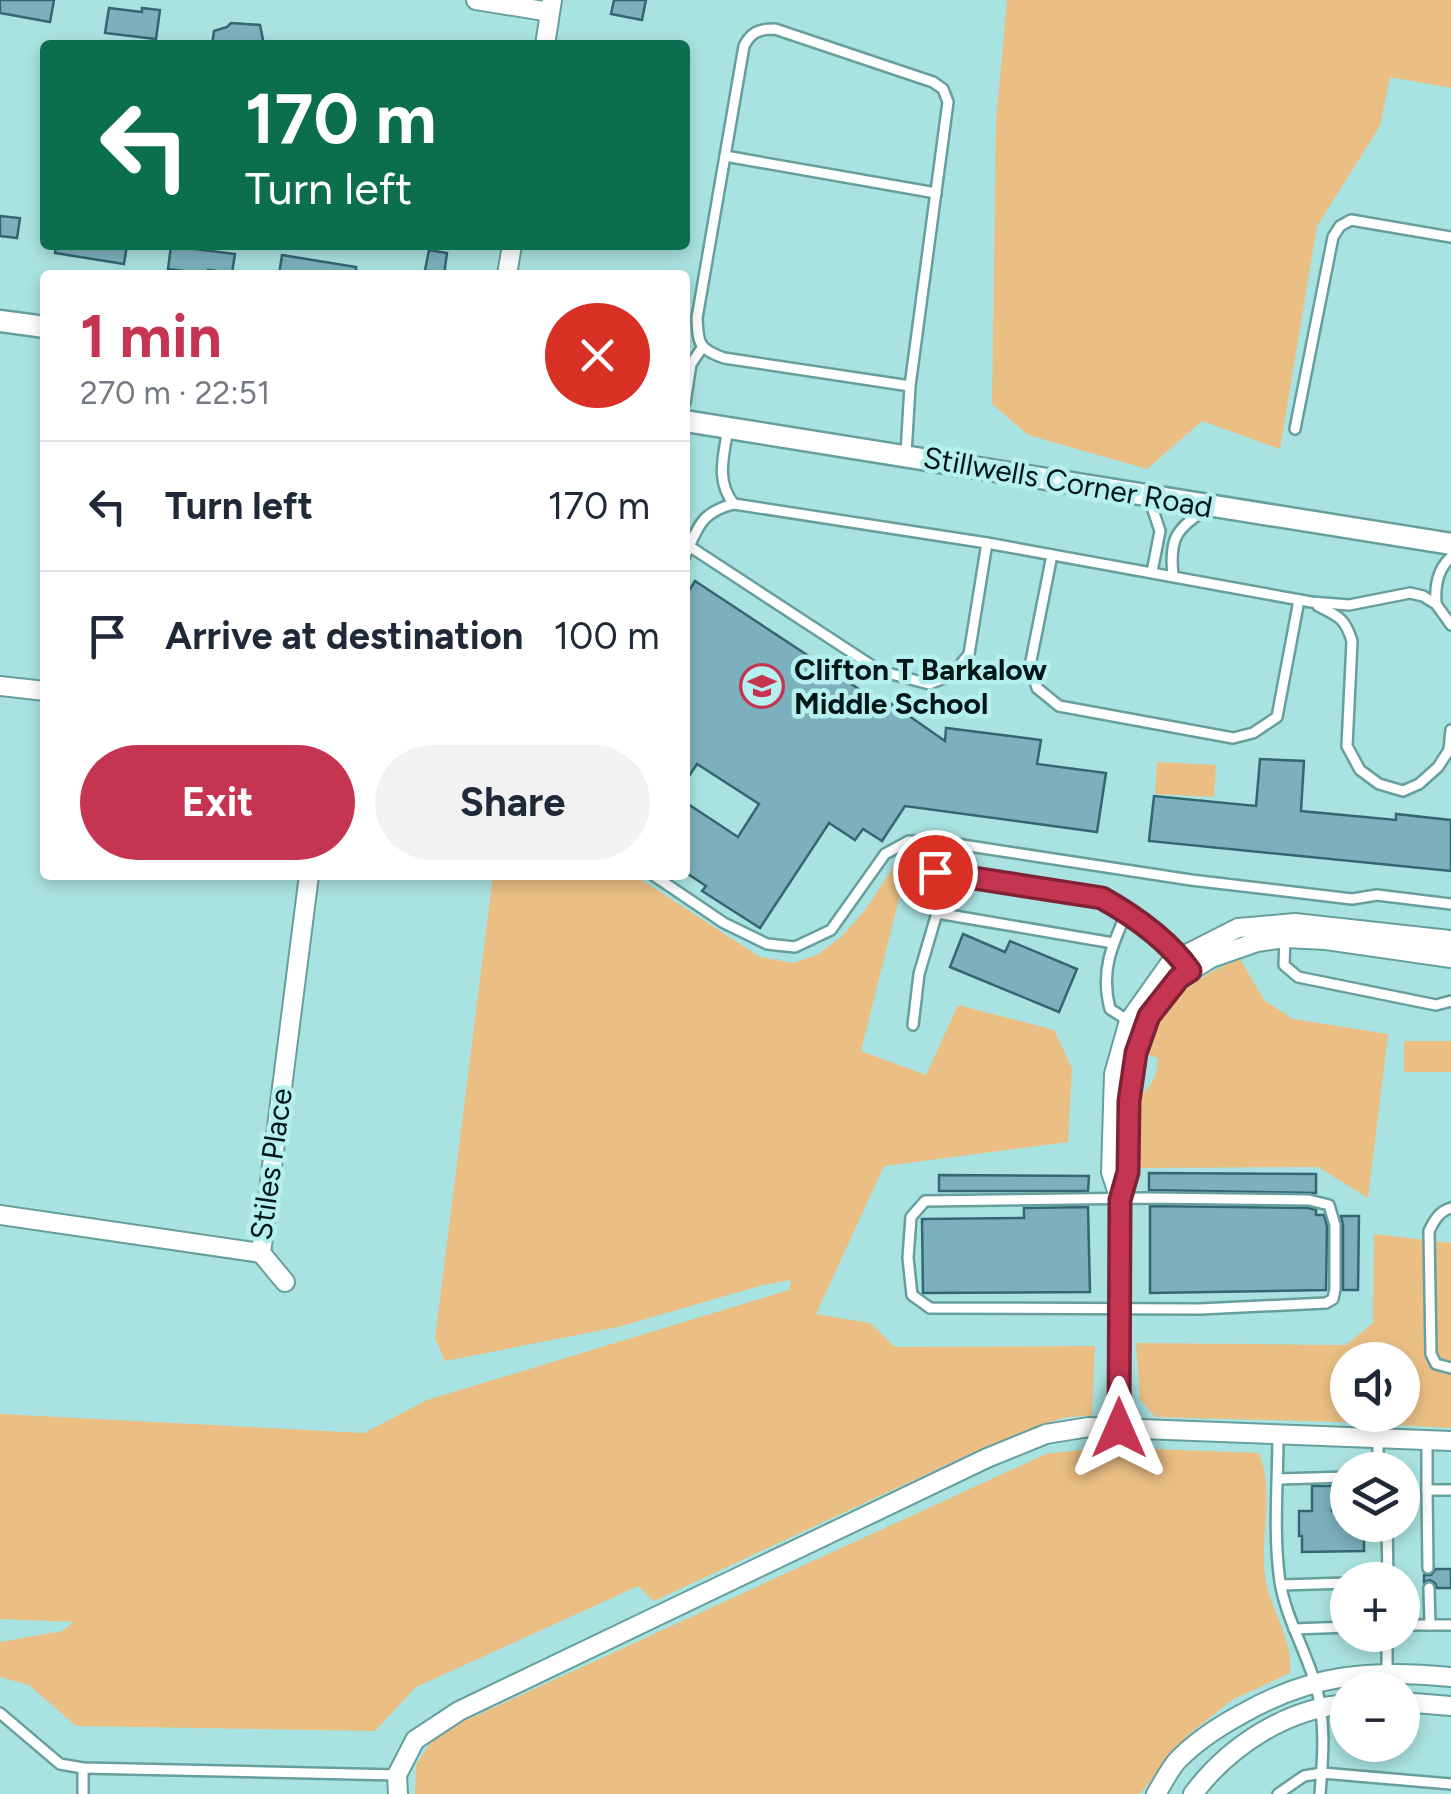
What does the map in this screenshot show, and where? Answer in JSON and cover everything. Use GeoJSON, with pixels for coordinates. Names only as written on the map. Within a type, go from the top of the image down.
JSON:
{"type":"FeatureCollection","features":[{"type":"Feature","properties":{"kind":"street"},"geometry":{"type":"LineString","coordinates":[[476,0],[551,6],[546,40]]}},
{"type":"Feature","properties":{"kind":"street"},"geometry":{"type":"LineString","coordinates":[[0,320],[40,326]]}},
{"type":"Feature","properties":{"kind":"street","name":"Stillwells Corner Road"},"geometry":{"type":"LineString","coordinates":[[690,422],[1451,544]]}},
{"type":"Feature","properties":{"kind":"street"},"geometry":{"type":"LineString","coordinates":[[0,686],[40,690]]}},
{"type":"Feature","properties":{"kind":"street","name":"Stiles Place"},"geometry":{"type":"LineString","coordinates":[[0,1215],[261,1253],[308,880]]}},
{"type":"Feature","properties":{"kind":"street"},"geometry":{"type":"LineString","coordinates":[[1285,931],[1295,923],[1451,940]]}},
{"type":"Feature","properties":{"kind":"street"},"geometry":{"type":"LineString","coordinates":[[1119,1428],[1120,1200],[1128,1172],[1129,1101],[1136,1053],[1149,1016],[1186,964],[1238,928],[1285,931],[1451,958]]}},
{"type":"Feature","properties":{"kind":"street"},"geometry":{"type":"LineString","coordinates":[[1120,1200],[1111,1172],[1114,1074],[1129,1021],[1171,962],[1186,964]]}},
{"type":"Feature","properties":{"kind":"street"},"geometry":{"type":"LineString","coordinates":[[261,1253],[285,1282]]}},
{"type":"Feature","properties":{"kind":"street"},"geometry":{"type":"LineString","coordinates":[[398,1785],[416,1740],[459,1711],[987,1458],[1046,1434],[1089,1427],[1451,1441]]}},
{"type":"Feature","properties":{"kind":"street"},"geometry":{"type":"LineString","coordinates":[[1420,1675],[1451,1677]]}},
{"type":"Feature","properties":{"kind":"street"},"geometry":{"type":"LineString","coordinates":[[1156,1794],[1176,1762],[1219,1726],[1270,1698],[1330,1678]]}},
{"type":"Feature","properties":{"kind":"street"},"geometry":{"type":"LineString","coordinates":[[1420,1703],[1451,1706]]}},
{"type":"Feature","properties":{"kind":"street"},"geometry":{"type":"LineString","coordinates":[[1193,1794],[1234,1749],[1304,1713],[1330,1707]]}},
{"type":"Feature","properties":{"kind":"lane"},"geometry":{"type":"LineString","coordinates":[[906,454],[910,386],[948,102],[943,90],[933,82],[775,29],[762,29],[744,46],[698,318],[698,339],[702,348],[724,358],[910,386]]}},
{"type":"Feature","properties":{"kind":"lane"},"geometry":{"type":"LineString","coordinates":[[725,156],[936,193]]}},
{"type":"Feature","properties":{"kind":"lane"},"geometry":{"type":"LineString","coordinates":[[1295,429],[1332,237],[1340,226],[1351,220],[1451,237]]}},
{"type":"Feature","properties":{"kind":"lane"},"geometry":{"type":"LineString","coordinates":[[690,364],[702,348]]}},
{"type":"Feature","properties":{"kind":"lane"},"geometry":{"type":"LineString","coordinates":[[728,428],[722,484],[734,504]]}},
{"type":"Feature","properties":{"kind":"lane"},"geometry":{"type":"LineString","coordinates":[[1148,496],[1160,531],[1152,572]]}},
{"type":"Feature","properties":{"kind":"lane"},"geometry":{"type":"LineString","coordinates":[[690,545],[707,516],[716,508],[734,504],[987,543],[1311,602],[1349,606],[1410,593],[1436,604],[1451,626]]}},
{"type":"Feature","properties":{"kind":"lane"},"geometry":{"type":"LineString","coordinates":[[1173,575],[1172,542],[1180,529],[1211,507]]}},
{"type":"Feature","properties":{"kind":"lane"},"geometry":{"type":"LineString","coordinates":[[690,553],[880,671],[929,684],[952,675],[969,654],[987,543]]}},
{"type":"Feature","properties":{"kind":"lane"},"geometry":{"type":"LineString","coordinates":[[1052,555],[1030,666],[1037,688],[1058,706],[1094,714],[1233,738],[1253,734],[1278,717],[1299,600]]}},
{"type":"Feature","properties":{"kind":"lane"},"geometry":{"type":"LineString","coordinates":[[1436,604],[1435,586],[1443,564],[1451,557]]}},
{"type":"Feature","properties":{"kind":"lane"},"geometry":{"type":"LineString","coordinates":[[1311,602],[1340,617],[1348,626],[1352,641],[1347,746],[1360,770],[1379,784],[1403,791],[1419,784],[1449,750],[1451,730]]}},
{"type":"Feature","properties":{"kind":"lane"},"geometry":{"type":"LineString","coordinates":[[660,880],[724,923],[767,944],[795,946],[831,930],[885,854],[909,841],[956,844],[1191,880],[1334,897],[1377,895],[1451,904]]}},
{"type":"Feature","properties":{"kind":"lane"},"geometry":{"type":"LineString","coordinates":[[912,1025],[919,974],[938,914],[935,872],[1102,898],[1126,912],[1186,964]]}},
{"type":"Feature","properties":{"kind":"lane"},"geometry":{"type":"LineString","coordinates":[[1126,912],[1110,950],[1106,992],[1110,1009],[1129,1021]]}},
{"type":"Feature","properties":{"kind":"lane"},"geometry":{"type":"LineString","coordinates":[[938,914],[1113,943]]}},
{"type":"Feature","properties":{"kind":"lane"},"geometry":{"type":"LineString","coordinates":[[1285,931],[1284,965],[1298,977],[1436,1005],[1451,1001]]}},
{"type":"Feature","properties":{"kind":"lane"},"geometry":{"type":"LineString","coordinates":[[1165,1198],[1318,1200],[1329,1205],[1334,1225],[1335,1288],[1333,1298],[1326,1303],[1120,1308],[930,1308],[912,1295],[908,1258],[911,1217],[924,1201],[1165,1198]]}},
{"type":"Feature","properties":{"kind":"lane"},"geometry":{"type":"LineString","coordinates":[[1451,1208],[1434,1220],[1429,1231],[1430,1354],[1436,1364],[1451,1368]]}},
{"type":"Feature","properties":{"kind":"lane"},"geometry":{"type":"LineString","coordinates":[[1278,1434],[1280,1585],[1322,1708],[1320,1794]]}},
{"type":"Feature","properties":{"kind":"lane"},"geometry":{"type":"LineString","coordinates":[[1378,1438],[1378,1452]]}},
{"type":"Feature","properties":{"kind":"lane"},"geometry":{"type":"LineString","coordinates":[[1427,1440],[1428,1568]]}},
{"type":"Feature","properties":{"kind":"lane"},"geometry":{"type":"LineString","coordinates":[[1278,1478],[1330,1477]]}},
{"type":"Feature","properties":{"kind":"lane"},"geometry":{"type":"LineString","coordinates":[[1427,1490],[1451,1490]]}},
{"type":"Feature","properties":{"kind":"lane"},"geometry":{"type":"LineString","coordinates":[[1280,1585],[1330,1584]]}},
{"type":"Feature","properties":{"kind":"lane"},"geometry":{"type":"LineString","coordinates":[[1429,1588],[1430,1625]]}},
{"type":"Feature","properties":{"kind":"lane"},"geometry":{"type":"LineString","coordinates":[[1420,1625],[1451,1625]]}},
{"type":"Feature","properties":{"kind":"lane"},"geometry":{"type":"LineString","coordinates":[[1294,1630],[1330,1628]]}},
{"type":"Feature","properties":{"kind":"lane"},"geometry":{"type":"LineString","coordinates":[[0,1713],[60,1764],[82,1768],[398,1785]]}},
{"type":"Feature","properties":{"kind":"lane"},"geometry":{"type":"LineString","coordinates":[[82,1768],[83,1794]]}},
{"type":"Feature","properties":{"kind":"lane"},"geometry":{"type":"LineString","coordinates":[[1278,1794],[1304,1776],[1322,1774],[1451,1784]]}},
{"type":"Feature","properties":{"kind":"shaded area"},"geometry":{"type":"Polygon","coordinates":[[[1007,0],[1451,0],[1451,88],[1390,77],[1380,126],[1317,226],[1280,449],[1202,421],[1147,469],[1028,435],[992,404],[996,121],[1007,0]]]}},
{"type":"Feature","properties":{"kind":"shaded area"},"geometry":{"type":"Polygon","coordinates":[[[1157,762],[1216,765],[1214,797],[1155,794],[1157,762]]]}},
{"type":"Feature","properties":{"kind":"shaded area"},"geometry":{"type":"Polygon","coordinates":[[[911,851],[861,1051],[926,1075],[958,1005],[1054,1030],[1072,1068],[1068,1142],[884,1166],[816,1314],[870,1323],[895,1347],[1095,1346],[1092,1415],[1062,1418],[974,1452],[654,1601],[638,1586],[416,1687],[375,1731],[76,1726],[29,1685],[0,1677],[0,1642],[62,1631],[74,1622],[0,1619],[0,1414],[364,1433],[427,1400],[789,1290],[791,1280],[618,1327],[445,1361],[435,1338],[492,880],[642,880],[760,957],[793,963],[817,955],[842,936],[865,910],[896,863],[911,851]]]}},
{"type":"Feature","properties":{"kind":"shaded area"},"geometry":{"type":"Polygon","coordinates":[[[1240,959],[1264,1000],[1293,1019],[1388,1034],[1368,1198],[1318,1167],[1139,1168],[1138,1097],[1153,1080],[1158,1058],[1143,1053],[1151,1036],[1181,994],[1207,974],[1240,959]]]}},
{"type":"Feature","properties":{"kind":"shaded area"},"geometry":{"type":"Polygon","coordinates":[[[1404,1041],[1451,1041],[1451,1072],[1404,1072],[1404,1041]]]}},
{"type":"Feature","properties":{"kind":"shaded area"},"geometry":{"type":"Polygon","coordinates":[[[1374,1234],[1451,1243],[1451,1428],[1420,1426],[1420,1342],[1350,1342],[1373,1323],[1374,1234]]]}},
{"type":"Feature","properties":{"kind":"shaded area"},"geometry":{"type":"Polygon","coordinates":[[[1136,1343],[1330,1345],[1330,1422],[1155,1417],[1140,1399],[1136,1343]]]}},
{"type":"Feature","properties":{"kind":"shaded area"},"geometry":{"type":"Polygon","coordinates":[[[1106,1447],[1259,1453],[1267,1498],[1265,1576],[1290,1660],[1290,1673],[1232,1700],[1188,1735],[1140,1794],[415,1794],[416,1765],[436,1734],[1046,1454],[1106,1447]]]}},
{"type":"Feature","properties":{"kind":"building"},"geometry":{"type":"Polygon","coordinates":[[[0,0],[54,0],[50,22],[0,13],[0,0]]]}},
{"type":"Feature","properties":{"kind":"building"},"geometry":{"type":"Polygon","coordinates":[[[614,0],[646,0],[642,20],[611,14],[614,0]]]}},
{"type":"Feature","properties":{"kind":"building"},"geometry":{"type":"Polygon","coordinates":[[[109,8],[160,10],[156,39],[105,33],[109,8]]]}},
{"type":"Feature","properties":{"kind":"building"},"geometry":{"type":"Polygon","coordinates":[[[231,23],[260,25],[263,40],[213,40],[214,31],[231,23]]]}},
{"type":"Feature","properties":{"kind":"building"},"geometry":{"type":"Polygon","coordinates":[[[0,216],[20,218],[17,238],[0,236],[0,216]]]}},
{"type":"Feature","properties":{"kind":"building"},"geometry":{"type":"Polygon","coordinates":[[[55,250],[126,250],[124,264],[55,253],[55,250]]]}},
{"type":"Feature","properties":{"kind":"building"},"geometry":{"type":"Polygon","coordinates":[[[170,250],[235,254],[232,270],[168,269],[170,250]]]}},
{"type":"Feature","properties":{"kind":"building"},"geometry":{"type":"Polygon","coordinates":[[[429,250],[447,253],[445,270],[425,270],[429,250]]]}},
{"type":"Feature","properties":{"kind":"building"},"geometry":{"type":"Polygon","coordinates":[[[282,255],[356,267],[356,270],[280,270],[282,255]]]}},
{"type":"Feature","properties":{"kind":"building"},"geometry":{"type":"Polygon","coordinates":[[[695,581],[865,693],[860,701],[889,709],[892,704],[945,741],[946,728],[1041,740],[1037,764],[1106,773],[1097,832],[905,806],[882,841],[863,829],[855,840],[829,823],[760,928],[702,891],[706,886],[690,875],[690,805],[738,837],[759,804],[697,764],[690,774],[690,589],[695,581]]]}},
{"type":"Feature","properties":{"kind":"building"},"geometry":{"type":"Polygon","coordinates":[[[1260,759],[1304,761],[1301,811],[1396,820],[1396,814],[1451,820],[1451,871],[1149,841],[1154,796],[1256,806],[1260,759]]]}},
{"type":"Feature","properties":{"kind":"building"},"geometry":{"type":"Polygon","coordinates":[[[963,934],[1005,952],[1010,941],[1077,969],[1059,1012],[950,967],[963,934]]]}},
{"type":"Feature","properties":{"kind":"building"},"geometry":{"type":"Polygon","coordinates":[[[1149,1173],[1316,1174],[1316,1193],[1149,1190],[1149,1173]]]}},
{"type":"Feature","properties":{"kind":"building"},"geometry":{"type":"Polygon","coordinates":[[[939,1175],[1089,1176],[1088,1191],[939,1191],[939,1175]]]}},
{"type":"Feature","properties":{"kind":"building"},"geometry":{"type":"Polygon","coordinates":[[[1150,1206],[1316,1210],[1316,1215],[1324,1215],[1327,1226],[1326,1290],[1150,1293],[1150,1206]]]}},
{"type":"Feature","properties":{"kind":"building"},"geometry":{"type":"Polygon","coordinates":[[[1088,1207],[1090,1292],[923,1293],[922,1219],[1024,1218],[1024,1208],[1088,1207]]]}},
{"type":"Feature","properties":{"kind":"building"},"geometry":{"type":"Polygon","coordinates":[[[1341,1216],[1359,1216],[1358,1290],[1343,1290],[1341,1216]]]}},
{"type":"Feature","properties":{"kind":"building"},"geometry":{"type":"Polygon","coordinates":[[[1312,1486],[1330,1486],[1330,1542],[1364,1542],[1364,1551],[1302,1552],[1299,1511],[1312,1511],[1312,1486]]]}},
{"type":"Feature","properties":{"kind":"building"},"geometry":{"type":"Polygon","coordinates":[[[1436,1569],[1451,1569],[1451,1588],[1437,1588],[1430,1580],[1424,1582],[1424,1575],[1431,1575],[1436,1569]]]}},
{"type":"Feature","properties":{"kind":"place","name":"Clifton T Barkalow Middle School"},"geometry":{"type":"Point","coordinates":[762,686]}},
{"type":"Feature","properties":{"kind":"route"},"geometry":{"type":"LineString","coordinates":[[935,872],[1102,898],[1126,912],[1181,958],[1190,971],[1179,978],[1149,1016],[1136,1053],[1129,1101],[1128,1172],[1120,1200],[1119,1428]]}}]}
